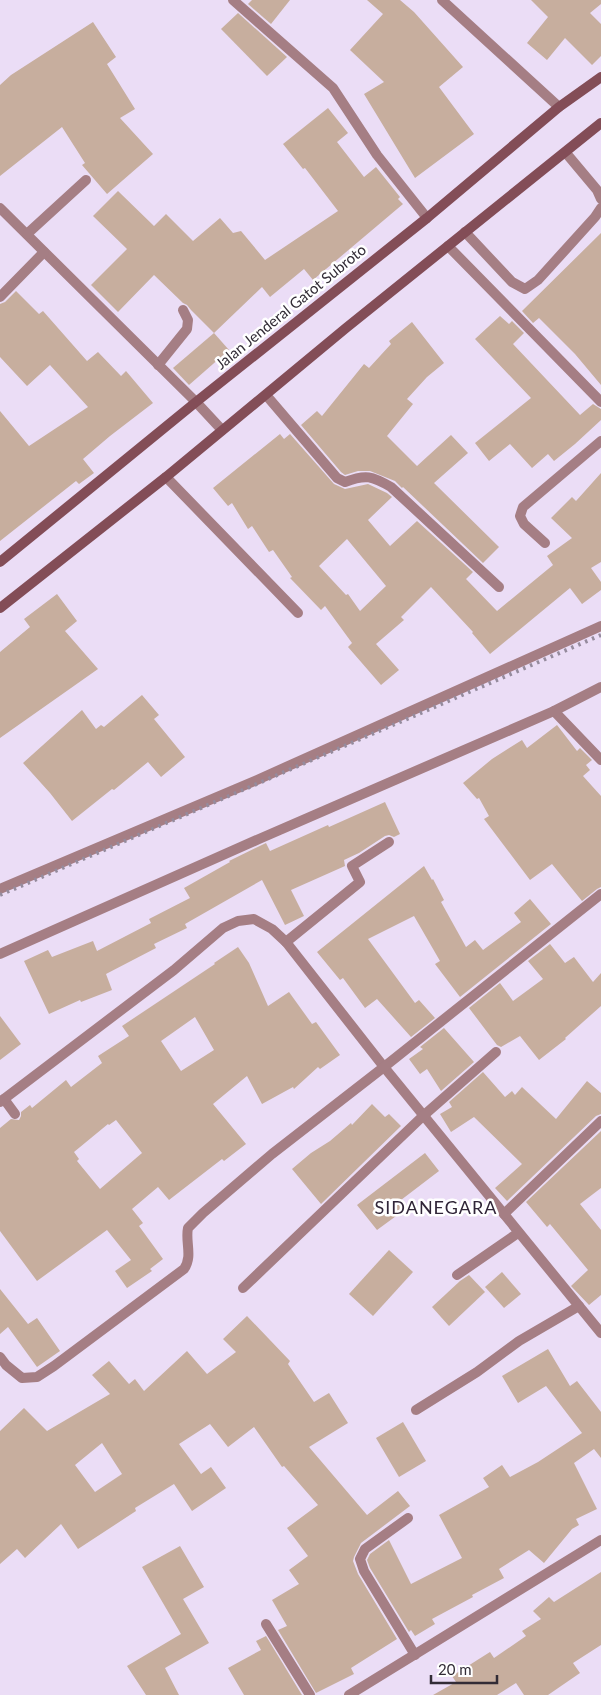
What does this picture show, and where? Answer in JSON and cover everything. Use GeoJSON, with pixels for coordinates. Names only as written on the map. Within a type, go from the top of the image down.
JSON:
{"type":"FeatureCollection","features":[{"type":"Feature","properties":{"kind":"main road","name":"Jalan Jenderal Gatot Subroto"},"geometry":{"type":"LineString","coordinates":[[0,562],[196,402],[427,218],[559,107],[601,76]]}},
{"type":"Feature","properties":{"kind":"main road"},"geometry":{"type":"LineString","coordinates":[[0,608],[166,476],[601,123]]}},
{"type":"Feature","properties":{"kind":"street"},"geometry":{"type":"LineString","coordinates":[[233,0],[333,88],[377,154],[427,218]]}},
{"type":"Feature","properties":{"kind":"street"},"geometry":{"type":"LineString","coordinates":[[442,0],[559,107]]}},
{"type":"Feature","properties":{"kind":"street"},"geometry":{"type":"LineString","coordinates":[[566,153],[598,190],[601,198]]}},
{"type":"Feature","properties":{"kind":"street"},"geometry":{"type":"LineString","coordinates":[[27,234],[86,180]]}},
{"type":"Feature","properties":{"kind":"street"},"geometry":{"type":"LineString","coordinates":[[0,208],[222,430]]}},
{"type":"Feature","properties":{"kind":"street"},"geometry":{"type":"LineString","coordinates":[[465,232],[512,282],[525,289],[538,280],[601,208]]}},
{"type":"Feature","properties":{"kind":"street"},"geometry":{"type":"LineString","coordinates":[[448,246],[601,402]]}},
{"type":"Feature","properties":{"kind":"street"},"geometry":{"type":"LineString","coordinates":[[0,297],[44,252]]}},
{"type":"Feature","properties":{"kind":"street"},"geometry":{"type":"LineString","coordinates":[[158,365],[186,329],[188,320],[183,310]]}},
{"type":"Feature","properties":{"kind":"street"},"geometry":{"type":"LineString","coordinates":[[266,395],[337,478],[345,482],[360,476],[367,476],[391,487],[499,587]]}},
{"type":"Feature","properties":{"kind":"street"},"geometry":{"type":"LineString","coordinates":[[545,543],[524,524],[520,516],[523,507],[601,441]]}},
{"type":"Feature","properties":{"kind":"street"},"geometry":{"type":"LineString","coordinates":[[166,476],[298,612]]}},
{"type":"Feature","properties":{"kind":"street"},"geometry":{"type":"LineString","coordinates":[[0,889],[257,780],[601,626]]}},
{"type":"Feature","properties":{"kind":"street"},"geometry":{"type":"LineString","coordinates":[[0,954],[258,839],[554,711],[601,688]]}},
{"type":"Feature","properties":{"kind":"street"},"geometry":{"type":"LineString","coordinates":[[554,711],[601,760]]}},
{"type":"Feature","properties":{"kind":"street"},"geometry":{"type":"LineString","coordinates":[[286,942],[360,882],[352,866],[389,842]]}},
{"type":"Feature","properties":{"kind":"street"},"geometry":{"type":"LineString","coordinates":[[0,1357],[6,1365],[22,1378],[37,1376],[54,1366],[184,1269],[188,1263],[187,1233],[191,1224],[272,1154],[601,894]]}},
{"type":"Feature","properties":{"kind":"street"},"geometry":{"type":"LineString","coordinates":[[15,1114],[2,1101],[174,970],[223,928],[238,921],[254,918],[272,929],[286,942],[423,1116],[601,1332]]}},
{"type":"Feature","properties":{"kind":"street"},"geometry":{"type":"LineString","coordinates":[[243,1288],[423,1116],[496,1052]]}},
{"type":"Feature","properties":{"kind":"street"},"geometry":{"type":"LineString","coordinates":[[504,1214],[601,1121]]}},
{"type":"Feature","properties":{"kind":"street"},"geometry":{"type":"LineString","coordinates":[[457,1275],[518,1233]]}},
{"type":"Feature","properties":{"kind":"street"},"geometry":{"type":"LineString","coordinates":[[416,1410],[477,1372],[519,1341],[579,1306]]}},
{"type":"Feature","properties":{"kind":"street"},"geometry":{"type":"LineString","coordinates":[[408,1518],[365,1549],[360,1559],[364,1571],[415,1655]]}},
{"type":"Feature","properties":{"kind":"street"},"geometry":{"type":"LineString","coordinates":[[349,1695],[601,1540]]}},
{"type":"Feature","properties":{"kind":"street"},"geometry":{"type":"LineString","coordinates":[[266,1624],[310,1695]]}},
{"type":"Feature","properties":{"kind":"building"},"geometry":{"type":"Polygon","coordinates":[[[252,0],[290,0],[271,24],[248,4],[252,0]]]}},
{"type":"Feature","properties":{"kind":"building"},"geometry":{"type":"Polygon","coordinates":[[[367,0],[400,0],[414,12],[463,67],[439,87],[474,134],[415,178],[364,94],[384,82],[350,50],[383,14],[367,0]]]}},
{"type":"Feature","properties":{"kind":"building"},"geometry":{"type":"Polygon","coordinates":[[[531,0],[601,0],[601,4],[590,13],[601,24],[601,56],[592,65],[565,38],[547,60],[527,43],[548,17],[531,0]]]}},
{"type":"Feature","properties":{"kind":"building"},"geometry":{"type":"Polygon","coordinates":[[[238,13],[287,57],[267,76],[221,29],[238,13]]]}},
{"type":"Feature","properties":{"kind":"building"},"geometry":{"type":"Polygon","coordinates":[[[93,22],[116,57],[107,64],[135,109],[120,118],[153,154],[107,194],[82,165],[85,163],[62,127],[0,176],[0,85],[11,75],[93,22]]]}},
{"type":"Feature","properties":{"kind":"building"},"geometry":{"type":"Polygon","coordinates":[[[328,108],[348,133],[337,142],[364,177],[376,167],[400,197],[398,199],[403,204],[313,280],[304,269],[270,297],[262,287],[214,333],[154,275],[118,312],[91,285],[127,249],[93,216],[118,191],[154,226],[166,214],[193,241],[220,218],[233,233],[241,231],[265,260],[338,211],[305,168],[303,169],[283,144],[328,108]]]}},
{"type":"Feature","properties":{"kind":"building"},"geometry":{"type":"Polygon","coordinates":[[[601,233],[601,385],[575,354],[539,318],[533,323],[522,311],[601,233]]]}},
{"type":"Feature","properties":{"kind":"building"},"geometry":{"type":"Polygon","coordinates":[[[16,291],[39,314],[43,311],[87,361],[98,352],[121,376],[126,371],[153,403],[83,459],[94,473],[79,484],[76,481],[0,541],[0,411],[29,446],[88,407],[50,365],[27,386],[0,357],[0,304],[5,302],[16,291]]]}},
{"type":"Feature","properties":{"kind":"building"},"geometry":{"type":"Polygon","coordinates":[[[500,316],[509,324],[512,321],[524,333],[513,344],[580,415],[593,404],[601,409],[601,420],[575,444],[554,461],[548,454],[532,468],[510,444],[489,461],[475,443],[531,398],[475,339],[500,316]]]}},
{"type":"Feature","properties":{"kind":"building"},"geometry":{"type":"Polygon","coordinates":[[[412,322],[444,363],[427,377],[407,399],[413,404],[387,436],[417,466],[451,435],[468,453],[434,483],[499,547],[483,563],[395,481],[370,471],[358,471],[345,475],[341,472],[301,425],[317,411],[322,416],[364,364],[369,368],[391,344],[389,341],[412,322]]]}},
{"type":"Feature","properties":{"kind":"building"},"geometry":{"type":"Polygon","coordinates":[[[214,333],[229,350],[189,385],[173,368],[214,333]]]}},
{"type":"Feature","properties":{"kind":"building"},"geometry":{"type":"Polygon","coordinates":[[[280,434],[284,439],[290,434],[334,484],[345,489],[368,484],[392,497],[368,520],[390,546],[417,521],[473,572],[466,579],[497,611],[553,565],[547,556],[572,538],[551,518],[572,497],[576,501],[601,473],[601,562],[591,568],[601,582],[601,590],[582,604],[570,588],[490,654],[473,632],[431,587],[401,617],[404,620],[376,644],[399,670],[381,685],[348,647],[352,643],[325,606],[321,610],[290,578],[292,577],[273,550],[269,552],[252,526],[248,529],[232,503],[228,506],[213,488],[280,434]],[[347,539],[319,566],[346,595],[348,594],[360,611],[386,586],[347,539]]]}},
{"type":"Feature","properties":{"kind":"building"},"geometry":{"type":"Polygon","coordinates":[[[57,594],[77,621],[65,631],[98,669],[0,738],[0,652],[30,627],[24,619],[57,594]]]}},
{"type":"Feature","properties":{"kind":"building"},"geometry":{"type":"Polygon","coordinates":[[[142,695],[159,715],[154,719],[185,757],[161,777],[148,762],[72,821],[23,763],[82,710],[96,729],[101,725],[104,727],[142,695]]]}},
{"type":"Feature","properties":{"kind":"building"},"geometry":{"type":"Polygon","coordinates":[[[557,725],[577,751],[580,748],[592,760],[586,765],[590,770],[583,776],[601,796],[601,887],[582,901],[552,864],[530,880],[484,819],[489,816],[479,798],[477,799],[463,783],[492,759],[522,740],[527,748],[557,725]]]}},
{"type":"Feature","properties":{"kind":"building"},"geometry":{"type":"Polygon","coordinates":[[[385,802],[400,834],[394,837],[385,836],[359,853],[344,860],[345,866],[291,890],[304,916],[285,925],[262,880],[185,924],[187,928],[154,944],[156,948],[106,974],[112,990],[81,1002],[80,1000],[49,1014],[24,961],[48,950],[52,957],[93,941],[97,951],[151,923],[149,919],[190,898],[184,888],[229,861],[266,843],[270,851],[385,802]]]}},
{"type":"Feature","properties":{"kind":"building"},"geometry":{"type":"Polygon","coordinates":[[[424,866],[444,900],[441,902],[466,947],[475,940],[483,950],[521,922],[514,913],[530,899],[551,924],[460,997],[435,964],[440,961],[414,916],[368,939],[415,1003],[419,1000],[435,1018],[411,1037],[377,999],[365,1008],[343,978],[340,980],[317,952],[424,866]]]}},
{"type":"Feature","properties":{"kind":"building"},"geometry":{"type":"Polygon","coordinates":[[[550,944],[565,963],[574,957],[593,982],[601,973],[601,1006],[566,1039],[539,1060],[520,1036],[501,1047],[497,1045],[469,1008],[500,983],[513,1001],[543,979],[528,961],[550,944]]]}},
{"type":"Feature","properties":{"kind":"building"},"geometry":{"type":"Polygon","coordinates":[[[238,947],[249,963],[268,1006],[289,992],[312,1024],[316,1022],[340,1055],[320,1069],[318,1067],[294,1089],[293,1087],[262,1104],[247,1076],[213,1104],[246,1144],[224,1161],[222,1159],[169,1200],[158,1187],[132,1209],[143,1223],[139,1226],[163,1259],[150,1269],[152,1271],[127,1288],[115,1271],[131,1260],[107,1230],[37,1281],[0,1231],[0,1128],[11,1119],[19,1120],[21,1112],[30,1105],[32,1108],[66,1080],[71,1087],[102,1063],[98,1056],[129,1036],[122,1026],[238,947]],[[195,1017],[161,1041],[181,1071],[214,1050],[195,1017]],[[116,1120],[108,1124],[74,1152],[79,1159],[77,1161],[100,1189],[142,1153],[116,1120]]]}},
{"type":"Feature","properties":{"kind":"building"},"geometry":{"type":"Polygon","coordinates":[[[0,1016],[21,1044],[0,1060],[0,1016]]]}},
{"type":"Feature","properties":{"kind":"building"},"geometry":{"type":"Polygon","coordinates":[[[444,1028],[474,1062],[441,1091],[427,1069],[420,1074],[409,1059],[423,1049],[420,1047],[444,1028]]]}},
{"type":"Feature","properties":{"kind":"building"},"geometry":{"type":"Polygon","coordinates":[[[483,1072],[505,1097],[512,1091],[515,1095],[522,1087],[556,1119],[587,1081],[601,1093],[601,1114],[596,1116],[507,1201],[495,1188],[522,1164],[474,1117],[451,1132],[440,1114],[452,1107],[449,1102],[483,1072]]]}},
{"type":"Feature","properties":{"kind":"building"},"geometry":{"type":"Polygon","coordinates":[[[372,1104],[385,1117],[389,1114],[401,1126],[321,1204],[292,1169],[351,1123],[352,1125],[372,1104]]]}},
{"type":"Feature","properties":{"kind":"building"},"geometry":{"type":"Polygon","coordinates":[[[601,1131],[601,1188],[580,1204],[601,1230],[601,1295],[589,1305],[571,1286],[588,1270],[550,1224],[547,1227],[526,1202],[601,1131]]]}},
{"type":"Feature","properties":{"kind":"building"},"geometry":{"type":"Polygon","coordinates":[[[425,1153],[439,1171],[401,1200],[407,1208],[377,1230],[357,1205],[425,1153]]]}},
{"type":"Feature","properties":{"kind":"building"},"geometry":{"type":"Polygon","coordinates":[[[389,1250],[413,1272],[373,1316],[349,1294],[389,1250]]]}},
{"type":"Feature","properties":{"kind":"building"},"geometry":{"type":"Polygon","coordinates":[[[502,1272],[521,1294],[504,1308],[485,1287],[502,1272]]]}},
{"type":"Feature","properties":{"kind":"building"},"geometry":{"type":"Polygon","coordinates":[[[469,1275],[485,1292],[449,1326],[432,1307],[469,1275]]]}},
{"type":"Feature","properties":{"kind":"building"},"geometry":{"type":"Polygon","coordinates":[[[0,1289],[28,1324],[37,1318],[60,1351],[37,1367],[8,1327],[0,1334],[0,1289]]]}},
{"type":"Feature","properties":{"kind":"building"},"geometry":{"type":"Polygon","coordinates":[[[247,1316],[290,1361],[288,1364],[314,1402],[329,1393],[348,1423],[309,1447],[367,1515],[398,1491],[410,1506],[361,1543],[353,1561],[358,1574],[397,1639],[351,1668],[354,1674],[316,1693],[278,1630],[287,1626],[272,1600],[299,1584],[289,1570],[308,1556],[287,1528],[318,1505],[284,1466],[282,1467],[254,1427],[228,1447],[210,1424],[179,1444],[201,1474],[211,1467],[226,1488],[192,1511],[174,1484],[135,1508],[136,1511],[78,1549],[61,1524],[25,1558],[17,1549],[0,1564],[0,1431],[24,1408],[47,1431],[110,1394],[92,1375],[109,1361],[129,1384],[135,1379],[144,1391],[187,1351],[207,1374],[236,1352],[223,1339],[247,1316]],[[102,1443],[75,1465],[95,1492],[122,1474],[102,1443]]]}},
{"type":"Feature","properties":{"kind":"building"},"geometry":{"type":"Polygon","coordinates":[[[548,1349],[570,1386],[577,1381],[601,1412],[601,1458],[594,1449],[574,1463],[597,1509],[576,1519],[579,1525],[572,1529],[544,1563],[529,1550],[499,1569],[504,1578],[432,1619],[435,1624],[415,1636],[411,1630],[409,1632],[367,1560],[370,1554],[389,1540],[411,1584],[462,1558],[439,1515],[489,1487],[483,1478],[502,1465],[510,1477],[538,1462],[582,1433],[546,1386],[518,1403],[502,1376],[548,1349]]]}},
{"type":"Feature","properties":{"kind":"building"},"geometry":{"type":"Polygon","coordinates":[[[403,1422],[426,1461],[399,1477],[376,1438],[403,1422]]]}},
{"type":"Feature","properties":{"kind":"building"},"geometry":{"type":"Polygon","coordinates":[[[180,1546],[204,1587],[183,1599],[209,1643],[165,1668],[179,1695],[146,1695],[127,1666],[181,1634],[142,1567],[180,1546]]]}},
{"type":"Feature","properties":{"kind":"building"},"geometry":{"type":"Polygon","coordinates":[[[601,1572],[601,1645],[573,1663],[580,1673],[548,1695],[524,1695],[516,1683],[497,1695],[433,1695],[456,1682],[452,1676],[490,1652],[494,1658],[526,1636],[522,1631],[541,1619],[533,1611],[549,1597],[554,1602],[601,1572]]]}},
{"type":"Feature","properties":{"kind":"building"},"geometry":{"type":"Polygon","coordinates":[[[266,1636],[302,1695],[244,1695],[228,1668],[261,1650],[256,1641],[266,1636]]]}},
{"type":"Feature","properties":{"kind":"railway"},"geometry":{"type":"LineString","coordinates":[[0,895],[601,635]]}},
{"type":"Feature","properties":{"kind":"district","name":"SIDANEGARA"},"geometry":{"type":"Point","coordinates":[436,1208]}}]}
